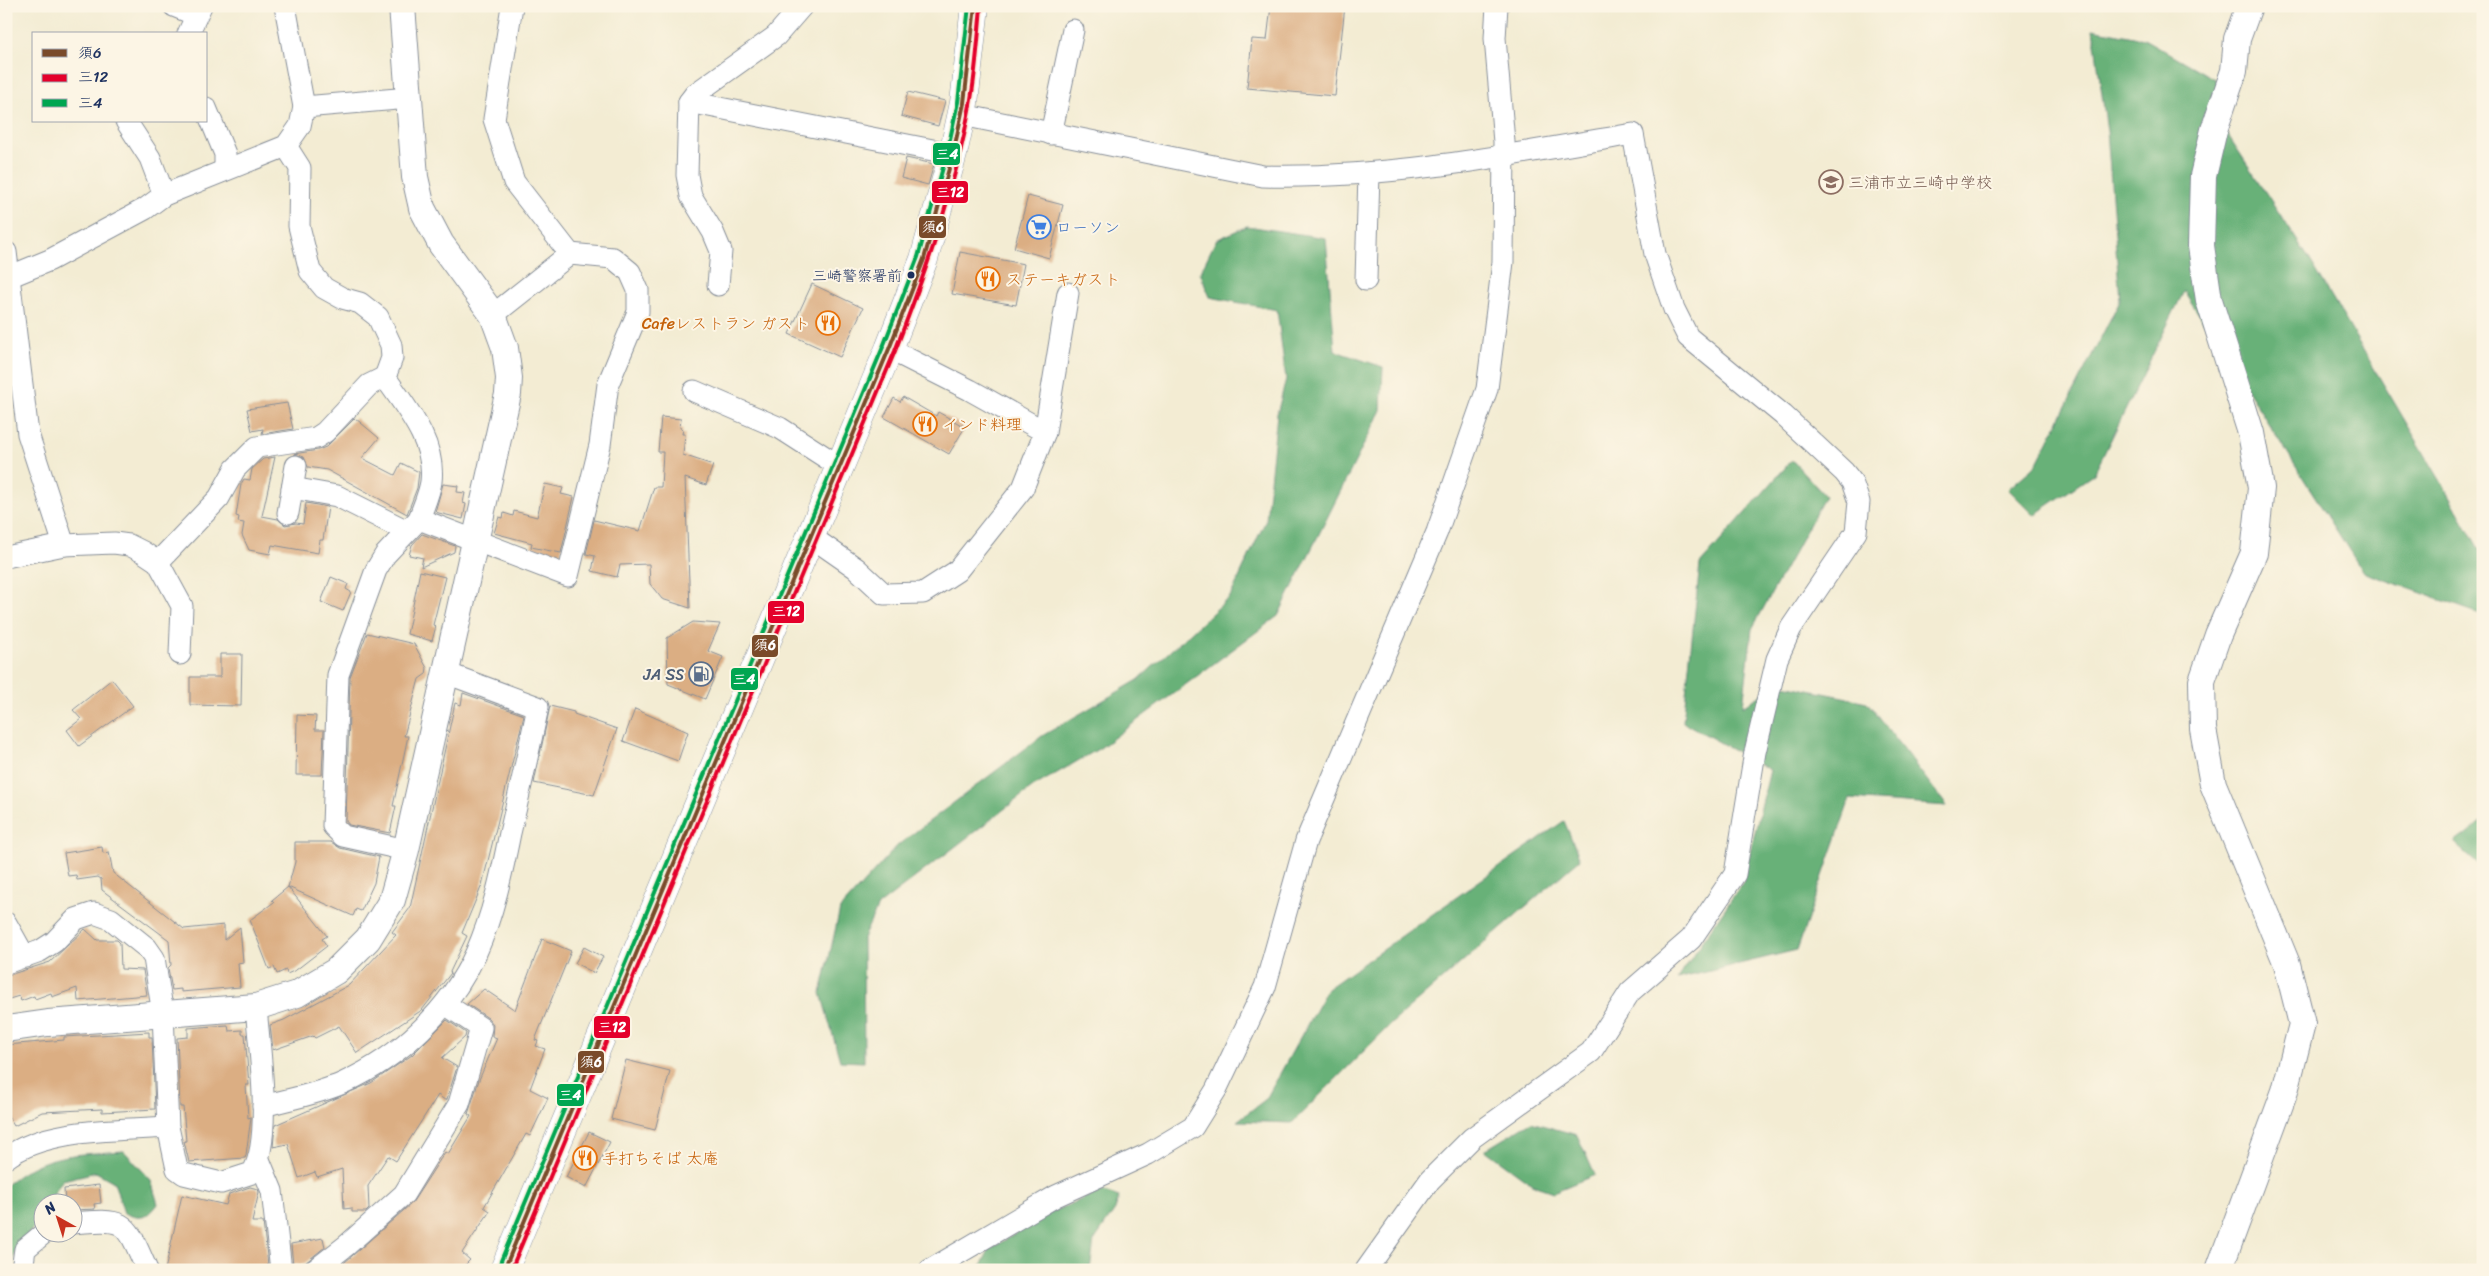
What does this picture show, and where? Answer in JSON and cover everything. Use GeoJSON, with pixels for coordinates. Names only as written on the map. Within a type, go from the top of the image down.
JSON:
{"type":"FeatureCollection","features":[{"type":"Feature","properties":{"kind":"main road"},"geometry":{"type":"LineString","coordinates":[[504,1270],[889,348],[924,259],[962,115],[975,6]]}},
{"type":"Feature","properties":{"kind":"street"},"geometry":{"type":"LineString","coordinates":[[174,6],[195,18]]}},
{"type":"Feature","properties":{"kind":"street"},"geometry":{"type":"LineString","coordinates":[[11,276],[50,260],[145,209],[164,194],[286,146],[300,126],[304,107],[285,6]]}},
{"type":"Feature","properties":{"kind":"street"},"geometry":{"type":"LineString","coordinates":[[6,1029],[48,1023],[256,1007],[283,1000],[311,988],[336,971],[358,951],[377,927],[392,900],[406,850],[476,541],[508,394],[509,378],[505,348],[493,315],[441,244],[422,208],[416,177],[402,6]]}},
{"type":"Feature","properties":{"kind":"street"},"geometry":{"type":"LineString","coordinates":[[512,6],[494,118],[514,182],[570,254]]}},
{"type":"Feature","properties":{"kind":"street"},"geometry":{"type":"LineString","coordinates":[[718,285],[721,252],[713,232],[692,196],[687,175],[689,102],[695,94],[776,36],[802,6]]}},
{"type":"Feature","properties":{"kind":"street"},"geometry":{"type":"LineString","coordinates":[[930,1270],[1056,1196],[1148,1154],[1193,1127],[1216,1090],[1265,987],[1306,841],[1437,532],[1487,389],[1503,262],[1504,142],[1495,38],[1497,6]]}},
{"type":"Feature","properties":{"kind":"street"},"geometry":{"type":"LineString","coordinates":[[2219,1270],[2285,1091],[2302,1024],[2287,964],[2213,784],[2203,729],[2202,681],[2218,635],[2254,553],[2262,488],[2251,433],[2209,300],[2201,246],[2203,176],[2214,130],[2234,71],[2237,39],[2249,6]]}},
{"type":"Feature","properties":{"kind":"street"},"geometry":{"type":"LineString","coordinates":[[1051,134],[1073,30]]}},
{"type":"Feature","properties":{"kind":"street"},"geometry":{"type":"LineString","coordinates":[[304,107],[409,98]]}},
{"type":"Feature","properties":{"kind":"street"},"geometry":{"type":"LineString","coordinates":[[689,102],[953,154]]}},
{"type":"Feature","properties":{"kind":"street"},"geometry":{"type":"LineString","coordinates":[[208,113],[225,154],[225,169]]}},
{"type":"Feature","properties":{"kind":"street"},"geometry":{"type":"LineString","coordinates":[[962,115],[1263,176],[1307,177],[1369,173],[1503,157],[1633,134],[1655,254],[1674,309],[1688,337],[1790,421],[1844,472],[1852,482],[1859,502],[1856,532],[1791,628],[1777,659],[1755,752],[1734,874],[1729,882],[1691,939],[1630,992],[1591,1052],[1472,1138],[1430,1180],[1366,1270]]}},
{"type":"Feature","properties":{"kind":"street"},"geometry":{"type":"LineString","coordinates":[[127,122],[150,158],[164,194]]}},
{"type":"Feature","properties":{"kind":"street"},"geometry":{"type":"LineString","coordinates":[[158,562],[219,498],[235,470],[257,447],[316,438],[325,432],[369,385],[385,377],[392,358],[391,345],[378,318],[360,303],[342,298],[324,288],[310,271],[298,226],[300,168],[286,146]]}},
{"type":"Feature","properties":{"kind":"street"},"geometry":{"type":"LineString","coordinates":[[1366,280],[1369,173]]}},
{"type":"Feature","properties":{"kind":"street"},"geometry":{"type":"LineString","coordinates":[[6,252],[11,276],[28,434],[64,545]]}},
{"type":"Feature","properties":{"kind":"street"},"geometry":{"type":"LineString","coordinates":[[292,488],[337,496],[413,525],[476,541],[568,576],[600,445],[608,384],[638,312],[638,290],[630,272],[613,258],[570,254],[493,315]]}},
{"type":"Feature","properties":{"kind":"street"},"geometry":{"type":"LineString","coordinates":[[810,536],[856,568],[884,594],[924,593],[957,571],[1023,488],[1045,432],[1068,293]]}},
{"type":"Feature","properties":{"kind":"street"},"geometry":{"type":"LineString","coordinates":[[889,348],[1045,432]]}},
{"type":"Feature","properties":{"kind":"street"},"geometry":{"type":"LineString","coordinates":[[385,377],[417,424],[428,448],[431,481],[413,525],[386,555],[376,570],[338,674],[333,826],[342,836],[406,850]]}},
{"type":"Feature","properties":{"kind":"street"},"geometry":{"type":"LineString","coordinates":[[694,391],[780,428],[839,466]]}},
{"type":"Feature","properties":{"kind":"street"},"geometry":{"type":"LineString","coordinates":[[288,513],[296,466]]}},
{"type":"Feature","properties":{"kind":"street"},"geometry":{"type":"LineString","coordinates":[[6,557],[64,545],[114,542],[129,545],[158,562],[182,606],[180,654]]}},
{"type":"Feature","properties":{"kind":"street"},"geometry":{"type":"LineString","coordinates":[[263,1106],[342,1083],[391,1056],[410,1040],[445,1004],[476,954],[503,867],[538,706],[446,673]]}},
{"type":"Feature","properties":{"kind":"street"},"geometry":{"type":"LineString","coordinates":[[6,923],[15,960],[54,942],[76,920],[84,915],[94,913],[103,915],[136,938],[154,958],[163,1014],[168,1127],[177,1169],[184,1174],[221,1183],[252,1173],[260,1162]]}},
{"type":"Feature","properties":{"kind":"street"},"geometry":{"type":"LineString","coordinates":[[315,1270],[347,1245],[404,1194],[459,1104],[480,1028],[445,1004]]}},
{"type":"Feature","properties":{"kind":"street"},"geometry":{"type":"LineString","coordinates":[[256,1007],[263,1106],[260,1162],[272,1190],[281,1270]]}},
{"type":"Feature","properties":{"kind":"street"},"geometry":{"type":"LineString","coordinates":[[6,1158],[39,1141],[61,1135],[168,1127]]}},
{"type":"Feature","properties":{"kind":"street"},"geometry":{"type":"LineString","coordinates":[[82,1222],[109,1219],[118,1222],[126,1228],[135,1242],[147,1270]]}},
{"type":"Feature","properties":{"kind":"street"},"geometry":{"type":"LineString","coordinates":[[22,1270],[25,1249],[32,1243]]}},
{"type":"Feature","properties":{"kind":"green space"},"geometry":{"type":"Polygon","coordinates":[[[2093,29],[2144,39],[2216,80],[2220,123],[2310,260],[2483,556],[2483,615],[2363,572],[2184,291],[2094,474],[2034,515],[2008,489],[2036,465],[2120,300],[2107,131],[2093,29]]]}},
{"type":"Feature","properties":{"kind":"green space"},"geometry":{"type":"Polygon","coordinates":[[[1247,226],[1326,238],[1335,351],[1383,367],[1381,410],[1278,616],[1100,748],[1033,787],[878,906],[863,938],[864,1062],[840,1061],[821,993],[840,909],[898,845],[1042,736],[1138,680],[1230,597],[1266,520],[1277,414],[1286,379],[1277,310],[1210,297],[1200,273],[1216,240],[1247,226]]]}},
{"type":"Feature","properties":{"kind":"green space"},"geometry":{"type":"Polygon","coordinates":[[[1792,460],[1825,496],[1752,629],[1743,706],[1780,684],[1867,702],[1947,806],[1850,799],[1797,950],[1677,979],[1743,882],[1770,770],[1683,722],[1700,564],[1792,460]]]}},
{"type":"Feature","properties":{"kind":"green space"},"geometry":{"type":"Polygon","coordinates":[[[1564,821],[1580,859],[1392,1023],[1292,1123],[1237,1121],[1266,1099],[1327,989],[1564,821]]]}},
{"type":"Feature","properties":{"kind":"green space"},"geometry":{"type":"Polygon","coordinates":[[[2483,821],[2483,869],[2454,843],[2483,821]]]}},
{"type":"Feature","properties":{"kind":"green space"},"geometry":{"type":"Polygon","coordinates":[[[1531,1122],[1577,1135],[1595,1175],[1553,1192],[1533,1185],[1485,1150],[1531,1122]]]}},
{"type":"Feature","properties":{"kind":"green space"},"geometry":{"type":"Polygon","coordinates":[[[124,1151],[151,1180],[158,1204],[147,1215],[135,1217],[124,1213],[114,1182],[96,1172],[63,1180],[54,1194],[32,1194],[32,1230],[16,1249],[11,1270],[6,1270],[6,1185],[34,1166],[61,1157],[124,1151]]]}},
{"type":"Feature","properties":{"kind":"green space"},"geometry":{"type":"Polygon","coordinates":[[[1101,1191],[1119,1197],[1115,1210],[1094,1241],[1090,1270],[979,1270],[989,1250],[1045,1215],[1101,1191]]]}},
{"type":"Feature","properties":{"kind":"building"},"geometry":{"type":"Polygon","coordinates":[[[1271,6],[1345,6],[1335,96],[1247,88],[1252,39],[1267,40],[1271,6]]]}},
{"type":"Feature","properties":{"kind":"building"},"geometry":{"type":"Polygon","coordinates":[[[908,92],[945,101],[938,126],[901,116],[908,92]]]}},
{"type":"Feature","properties":{"kind":"building"},"geometry":{"type":"Polygon","coordinates":[[[906,158],[934,164],[928,185],[901,178],[906,158]]]}},
{"type":"Feature","properties":{"kind":"building","name":"ローソン"},"geometry":{"type":"Polygon","coordinates":[[[1028,196],[1063,205],[1049,258],[1014,248],[1028,196]]]}},
{"type":"Feature","properties":{"kind":"building","name":"ステーキガスト"},"geometry":{"type":"Polygon","coordinates":[[[960,252],[1024,264],[1016,305],[952,294],[960,252]]]}},
{"type":"Feature","properties":{"kind":"building"},"geometry":{"type":"Polygon","coordinates":[[[812,284],[863,308],[840,357],[789,334],[812,284]]]}},
{"type":"Feature","properties":{"kind":"building"},"geometry":{"type":"Polygon","coordinates":[[[903,397],[936,416],[938,412],[965,427],[949,454],[884,417],[894,398],[900,402],[903,397]]]}},
{"type":"Feature","properties":{"kind":"building"},"geometry":{"type":"Polygon","coordinates":[[[287,403],[293,429],[262,434],[263,429],[252,431],[247,409],[287,403]]]}},
{"type":"Feature","properties":{"kind":"building"},"geometry":{"type":"Polygon","coordinates":[[[661,417],[681,419],[680,428],[683,429],[682,434],[685,434],[683,455],[713,465],[706,485],[685,478],[690,608],[662,599],[650,584],[649,564],[620,565],[617,577],[592,571],[595,556],[586,554],[594,520],[640,531],[654,487],[661,487],[663,452],[658,452],[661,417]]]}},
{"type":"Feature","properties":{"kind":"building"},"geometry":{"type":"Polygon","coordinates":[[[355,418],[379,438],[362,458],[395,475],[401,463],[419,472],[417,488],[407,514],[327,470],[308,467],[304,457],[294,454],[326,447],[355,418]]]}},
{"type":"Feature","properties":{"kind":"building"},"geometry":{"type":"Polygon","coordinates":[[[275,457],[262,516],[278,519],[285,525],[303,524],[306,503],[328,507],[323,540],[320,540],[318,553],[272,545],[270,554],[249,550],[242,535],[244,523],[238,522],[239,517],[236,516],[241,484],[244,479],[250,480],[252,469],[263,459],[275,457]]]}},
{"type":"Feature","properties":{"kind":"building"},"geometry":{"type":"Polygon","coordinates":[[[443,484],[458,486],[457,492],[465,493],[463,503],[466,504],[463,519],[435,512],[443,484]]]}},
{"type":"Feature","properties":{"kind":"building"},"geometry":{"type":"Polygon","coordinates":[[[545,484],[563,488],[561,494],[574,497],[561,553],[531,547],[532,543],[494,533],[499,517],[503,518],[504,513],[513,516],[514,511],[537,517],[545,484]]]}},
{"type":"Feature","properties":{"kind":"building"},"geometry":{"type":"Polygon","coordinates":[[[422,534],[455,546],[454,552],[421,567],[423,558],[409,555],[412,545],[422,534]]]}},
{"type":"Feature","properties":{"kind":"building"},"geometry":{"type":"Polygon","coordinates":[[[420,571],[445,577],[433,625],[436,626],[432,641],[407,634],[420,571]]]}},
{"type":"Feature","properties":{"kind":"building"},"geometry":{"type":"Polygon","coordinates":[[[331,577],[348,584],[346,589],[351,592],[343,611],[321,602],[331,577]]]}},
{"type":"Feature","properties":{"kind":"building"},"geometry":{"type":"Polygon","coordinates":[[[693,622],[720,624],[708,651],[723,657],[705,699],[668,684],[667,638],[693,622]]]}},
{"type":"Feature","properties":{"kind":"building"},"geometry":{"type":"Polygon","coordinates":[[[367,633],[414,644],[427,668],[426,674],[419,679],[404,736],[408,736],[393,806],[396,806],[390,833],[349,825],[346,821],[350,677],[367,633]]]}},
{"type":"Feature","properties":{"kind":"building"},"geometry":{"type":"Polygon","coordinates":[[[220,654],[242,654],[241,706],[190,705],[190,677],[220,677],[220,654]]]}},
{"type":"Feature","properties":{"kind":"building"},"geometry":{"type":"Polygon","coordinates":[[[112,679],[133,706],[79,746],[67,730],[81,719],[73,710],[112,679]]]}},
{"type":"Feature","properties":{"kind":"building"},"geometry":{"type":"Polygon","coordinates":[[[463,693],[524,715],[482,885],[462,933],[467,936],[451,973],[422,1010],[357,1053],[339,1026],[315,1038],[313,1036],[273,1050],[270,1025],[284,1020],[349,985],[396,935],[392,932],[410,908],[455,703],[461,705],[463,693]]]}},
{"type":"Feature","properties":{"kind":"building"},"geometry":{"type":"Polygon","coordinates":[[[550,706],[574,712],[574,714],[617,729],[594,795],[534,783],[550,706]]]}},
{"type":"Feature","properties":{"kind":"building"},"geometry":{"type":"Polygon","coordinates":[[[635,709],[688,732],[678,761],[623,741],[635,709]]]}},
{"type":"Feature","properties":{"kind":"building"},"geometry":{"type":"Polygon","coordinates":[[[297,715],[316,716],[315,730],[324,730],[322,775],[296,775],[297,715]]]}},
{"type":"Feature","properties":{"kind":"building"},"geometry":{"type":"Polygon","coordinates":[[[295,842],[331,842],[340,848],[379,857],[374,883],[361,911],[356,909],[353,916],[288,887],[295,862],[295,842]]]}},
{"type":"Feature","properties":{"kind":"building"},"geometry":{"type":"Polygon","coordinates":[[[102,847],[103,853],[109,852],[113,873],[184,929],[224,925],[224,940],[240,927],[243,962],[238,963],[240,987],[181,992],[181,989],[172,990],[168,968],[171,965],[169,940],[102,890],[101,879],[98,877],[77,880],[76,875],[68,876],[64,853],[102,847]]]}},
{"type":"Feature","properties":{"kind":"building"},"geometry":{"type":"Polygon","coordinates":[[[288,887],[327,936],[322,939],[327,946],[296,970],[287,974],[286,970],[277,974],[274,967],[269,969],[250,920],[274,902],[272,900],[288,887]]]}},
{"type":"Feature","properties":{"kind":"building"},"geometry":{"type":"Polygon","coordinates":[[[85,929],[97,940],[117,940],[120,943],[121,969],[143,970],[147,995],[78,1001],[77,988],[52,997],[51,993],[35,999],[34,996],[21,1001],[19,996],[6,1000],[6,976],[50,962],[85,929]]]}},
{"type":"Feature","properties":{"kind":"building"},"geometry":{"type":"Polygon","coordinates":[[[542,939],[571,951],[535,1040],[538,1041],[536,1046],[545,1049],[530,1089],[548,1098],[530,1136],[526,1134],[484,1207],[490,1211],[462,1253],[470,1260],[460,1270],[336,1270],[412,1203],[445,1152],[448,1154],[471,1116],[468,1114],[479,1080],[497,1038],[492,1036],[493,1024],[488,1018],[467,1004],[484,989],[515,1010],[542,939]]]}},
{"type":"Feature","properties":{"kind":"building"},"geometry":{"type":"Polygon","coordinates":[[[584,947],[603,957],[594,973],[575,963],[584,947]]]}},
{"type":"Feature","properties":{"kind":"building"},"geometry":{"type":"Polygon","coordinates":[[[447,1020],[466,1033],[465,1037],[442,1058],[457,1067],[447,1099],[446,1101],[438,1095],[396,1161],[388,1156],[368,1186],[369,1209],[366,1212],[352,1212],[352,1208],[344,1209],[342,1169],[317,1177],[315,1172],[299,1178],[288,1144],[273,1147],[275,1125],[371,1083],[412,1055],[447,1020]]]}},
{"type":"Feature","properties":{"kind":"building"},"geometry":{"type":"Polygon","coordinates":[[[228,1025],[229,1031],[242,1030],[242,1034],[245,1034],[249,1085],[246,1085],[248,1118],[251,1117],[246,1155],[245,1158],[189,1162],[184,1141],[186,1141],[183,1107],[180,1107],[177,1038],[188,1037],[188,1028],[228,1025]]]}},
{"type":"Feature","properties":{"kind":"building"},"geometry":{"type":"Polygon","coordinates":[[[149,1032],[149,1037],[152,1037],[155,1109],[102,1112],[102,1109],[42,1112],[14,1126],[6,1112],[6,1045],[64,1040],[64,1037],[149,1032]]]}},
{"type":"Feature","properties":{"kind":"building"},"geometry":{"type":"Polygon","coordinates":[[[626,1060],[670,1071],[655,1130],[611,1119],[626,1060]]]}},
{"type":"Feature","properties":{"kind":"building"},"geometry":{"type":"Polygon","coordinates":[[[589,1132],[610,1142],[586,1188],[566,1177],[589,1132]]]}},
{"type":"Feature","properties":{"kind":"building"},"geometry":{"type":"Polygon","coordinates":[[[99,1185],[101,1203],[94,1204],[95,1209],[82,1210],[82,1194],[64,1194],[64,1189],[99,1185]]]}},
{"type":"Feature","properties":{"kind":"building"},"geometry":{"type":"Polygon","coordinates":[[[250,1187],[258,1189],[259,1192],[252,1222],[263,1222],[268,1265],[266,1270],[165,1270],[182,1195],[226,1205],[229,1194],[250,1187]]]}},
{"type":"Feature","properties":{"kind":"building"},"geometry":{"type":"Polygon","coordinates":[[[323,1238],[325,1247],[305,1263],[293,1265],[291,1244],[323,1238]]]}},
{"type":"Feature","properties":{"kind":"transit line","name":"三4"},"geometry":{"type":"LineString","coordinates":[[498,1268],[883,347],[918,257],[947,153],[958,102],[969,6]]}},
{"type":"Feature","properties":{"kind":"transit line","name":"須6"},"geometry":{"type":"LineString","coordinates":[[504,1270],[889,349],[924,259],[953,154],[964,103],[975,6]]}},
{"type":"Feature","properties":{"kind":"transit line","name":"三12"},"geometry":{"type":"LineString","coordinates":[[511,1270],[907,321],[948,199],[964,137],[977,56],[981,7]]}},
{"type":"Feature","properties":{"kind":"place","name":"三浦市立三崎中学校"},"geometry":{"type":"Point","coordinates":[1831,182]}},
{"type":"Feature","properties":{"kind":"place","name":"ローソン"},"geometry":{"type":"Point","coordinates":[1039,227]}},
{"type":"Feature","properties":{"kind":"place","name":"三崎警察署前"},"geometry":{"type":"Point","coordinates":[911,275]}},
{"type":"Feature","properties":{"kind":"place","name":"ステーキガスト"},"geometry":{"type":"Point","coordinates":[988,279]}},
{"type":"Feature","properties":{"kind":"place","name":"Cafeレストラン ガスト"},"geometry":{"type":"Point","coordinates":[828,323]}},
{"type":"Feature","properties":{"kind":"place","name":"インド料理"},"geometry":{"type":"Point","coordinates":[925,424]}},
{"type":"Feature","properties":{"kind":"place","name":"JA SS"},"geometry":{"type":"Point","coordinates":[701,674]}},
{"type":"Feature","properties":{"kind":"place","name":"手打ちそば 太庵"},"geometry":{"type":"Point","coordinates":[585,1158]}}]}
